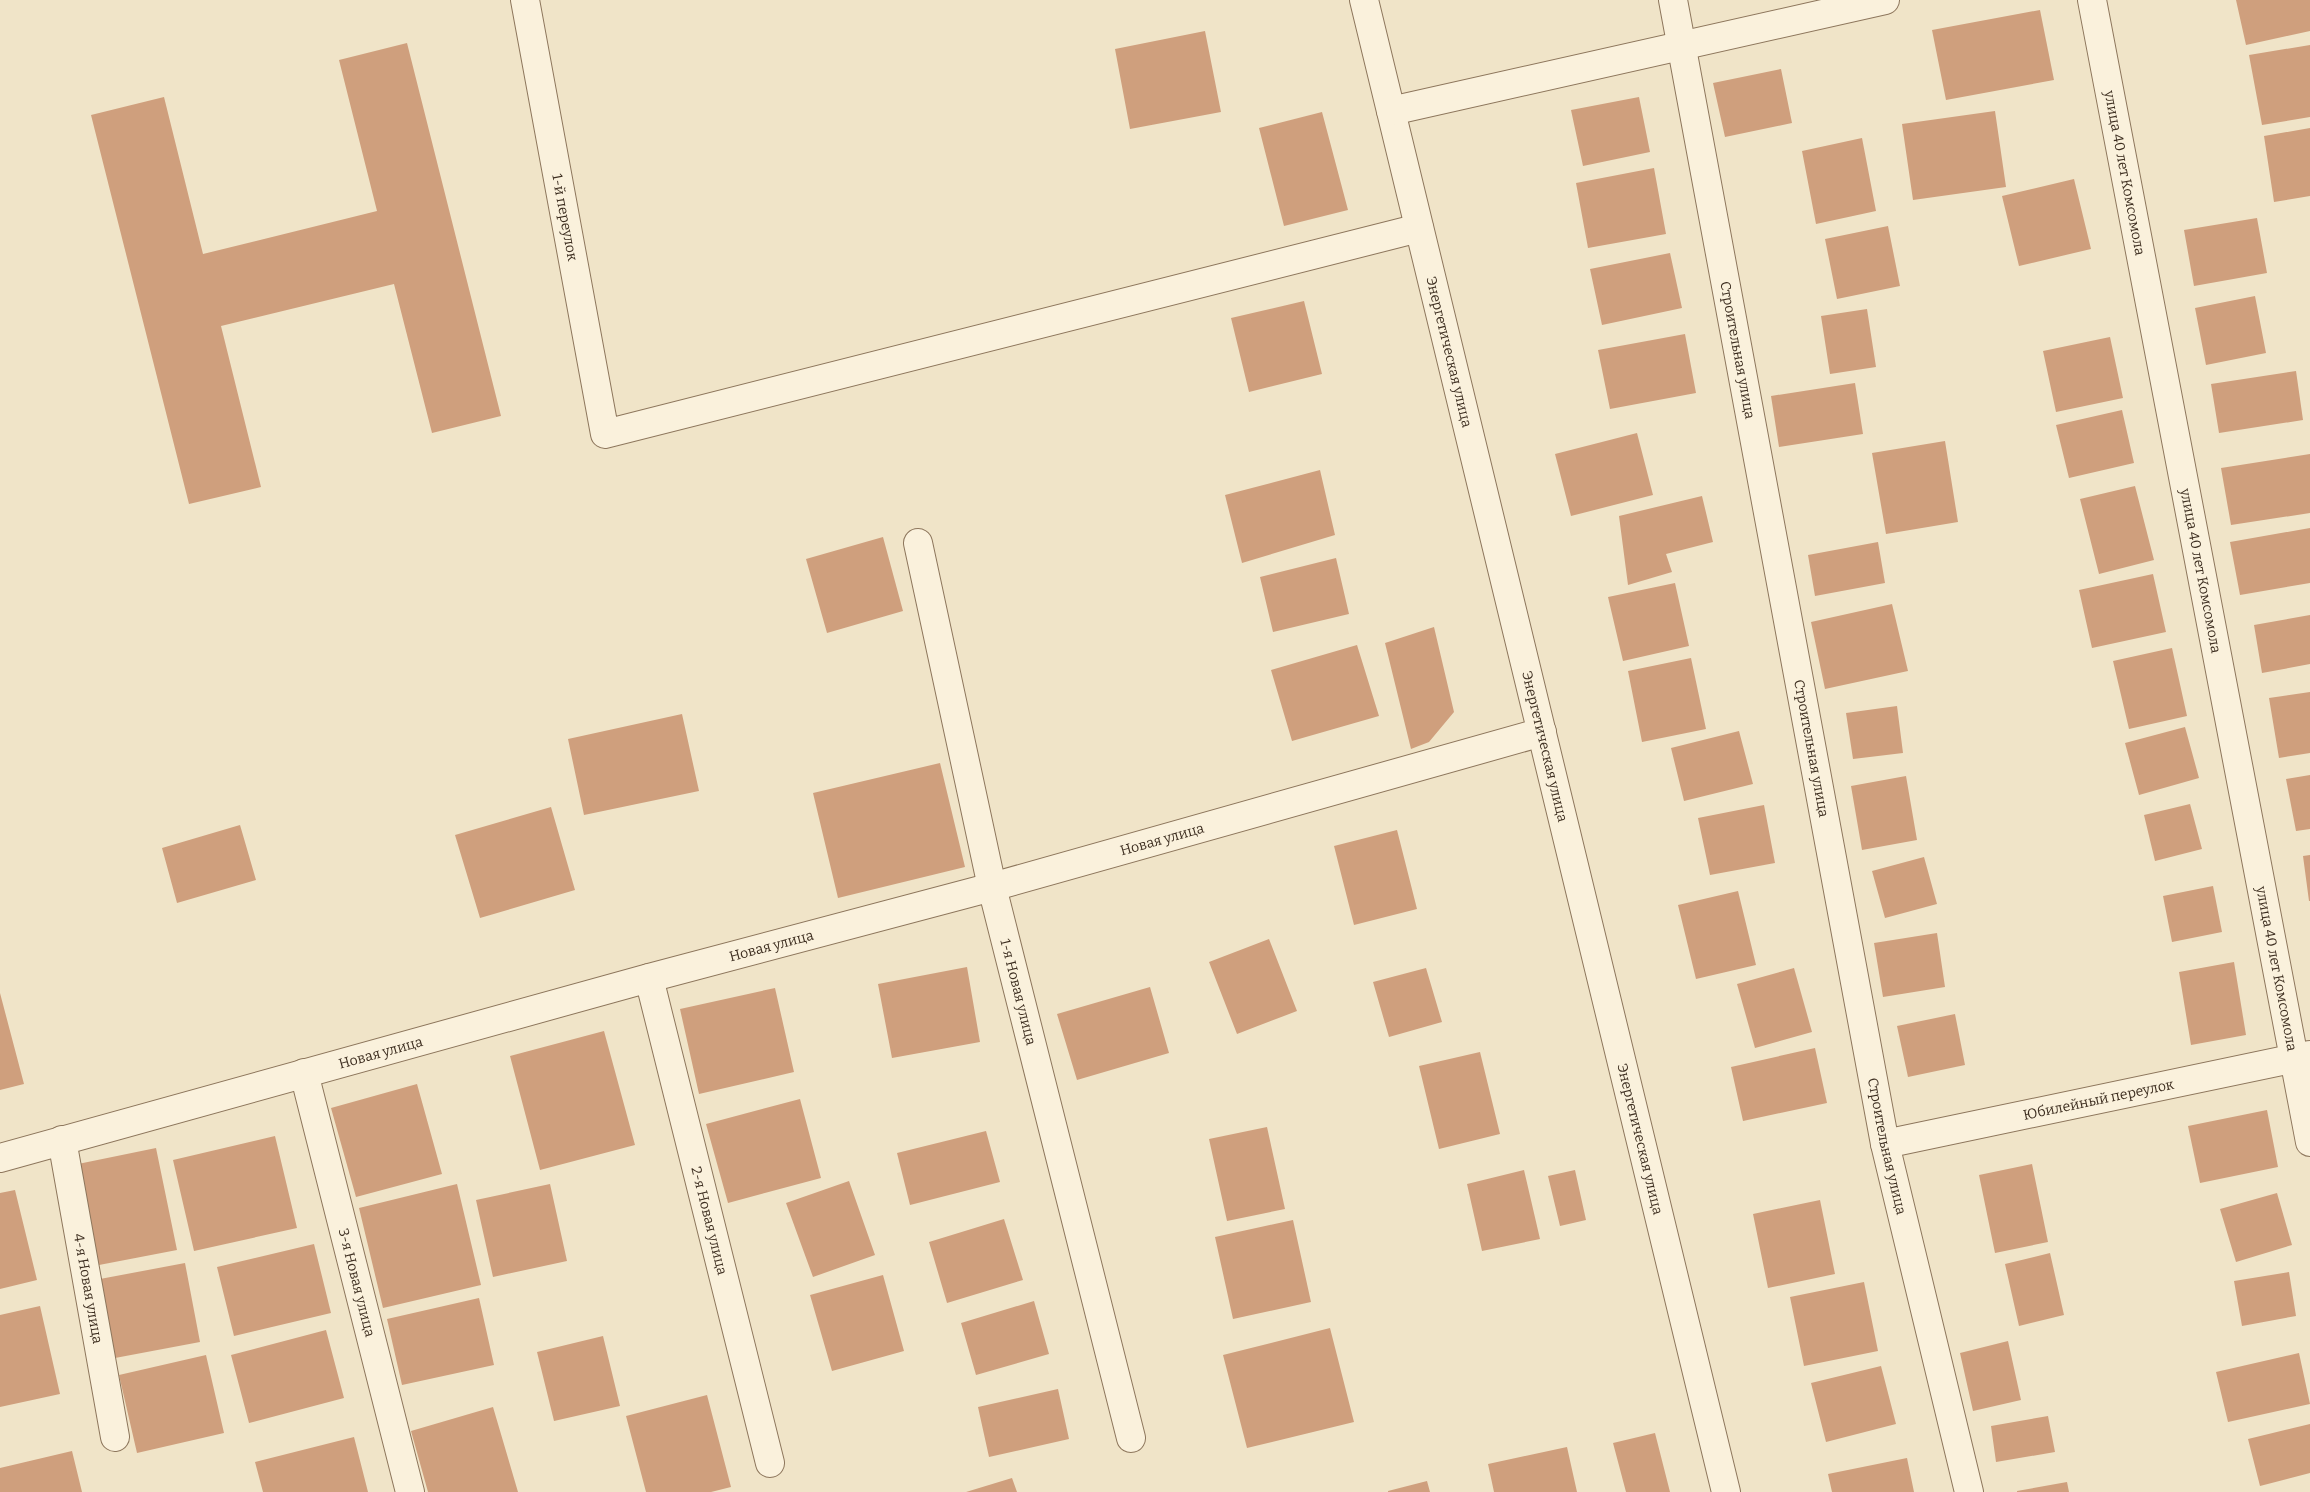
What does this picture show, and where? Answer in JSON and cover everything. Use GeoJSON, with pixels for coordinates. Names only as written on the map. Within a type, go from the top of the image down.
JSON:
{"type":"FeatureCollection","features":[{"type":"Feature","properties":{"kind":"street","name":"1-й переулок"},"geometry":{"type":"LineString","coordinates":[[525,0],[605,434],[1420,228]]}},
{"type":"Feature","properties":{"kind":"street","name":"Энергетическая улица"},"geometry":{"type":"LineString","coordinates":[[1364,0],[1726,1492]]}},
{"type":"Feature","properties":{"kind":"street","name":"Строительная улица"},"geometry":{"type":"LineString","coordinates":[[1673,0],[1885,1144],[1970,1492]]}},
{"type":"Feature","properties":{"kind":"street"},"geometry":{"type":"LineString","coordinates":[[1391,111],[1683,47],[1885,0]]}},
{"type":"Feature","properties":{"kind":"street","name":"улица 40 лет Комсомола"},"geometry":{"type":"LineString","coordinates":[[2092,0],[2302,1056],[2310,1142]]}},
{"type":"Feature","properties":{"kind":"street","name":"1-я Новая улица"},"geometry":{"type":"LineString","coordinates":[[918,543],[992,887],[1131,1438]]}},
{"type":"Feature","properties":{"kind":"street","name":"Новая улица"},"geometry":{"type":"LineString","coordinates":[[0,1158],[649,978],[992,887],[1542,732]]}},
{"type":"Feature","properties":{"kind":"street","name":"2-я Новая улица"},"geometry":{"type":"LineString","coordinates":[[649,978],[770,1463]]}},
{"type":"Feature","properties":{"kind":"street","name":"Юбилейный переулок"},"geometry":{"type":"LineString","coordinates":[[1885,1144],[2302,1056]]}},
{"type":"Feature","properties":{"kind":"street","name":"3-я Новая улица"},"geometry":{"type":"LineString","coordinates":[[304,1073],[410,1492]]}},
{"type":"Feature","properties":{"kind":"street","name":"4-я Новая улица"},"geometry":{"type":"LineString","coordinates":[[62,1140],[115,1437]]}},
{"type":"Feature","properties":{"kind":"building"},"geometry":{"type":"Polygon","coordinates":[[[2236,0],[2310,0],[2310,31],[2246,45],[2236,0]]]}},
{"type":"Feature","properties":{"kind":"building"},"geometry":{"type":"Polygon","coordinates":[[[2040,10],[2054,80],[1946,100],[1932,30],[2040,10]]]}},
{"type":"Feature","properties":{"kind":"building"},"geometry":{"type":"Polygon","coordinates":[[[1205,31],[1221,112],[1130,129],[1115,49],[1205,31]]]}},
{"type":"Feature","properties":{"kind":"building"},"geometry":{"type":"Polygon","coordinates":[[[407,43],[501,416],[432,433],[394,284],[221,326],[261,487],[189,504],[91,115],[164,97],[203,254],[377,211],[339,60],[407,43]]]}},
{"type":"Feature","properties":{"kind":"building"},"geometry":{"type":"Polygon","coordinates":[[[2310,45],[2310,117],[2262,125],[2249,55],[2310,45]]]}},
{"type":"Feature","properties":{"kind":"building"},"geometry":{"type":"Polygon","coordinates":[[[1781,69],[1792,123],[1725,137],[1713,83],[1781,69]]]}},
{"type":"Feature","properties":{"kind":"building"},"geometry":{"type":"Polygon","coordinates":[[[1639,97],[1650,152],[1583,166],[1571,110],[1639,97]]]}},
{"type":"Feature","properties":{"kind":"building"},"geometry":{"type":"Polygon","coordinates":[[[1995,111],[2006,187],[1913,200],[1902,124],[1995,111]]]}},
{"type":"Feature","properties":{"kind":"building"},"geometry":{"type":"Polygon","coordinates":[[[1322,112],[1348,210],[1284,226],[1259,128],[1322,112]]]}},
{"type":"Feature","properties":{"kind":"building"},"geometry":{"type":"Polygon","coordinates":[[[2310,128],[2310,196],[2274,202],[2264,136],[2310,128]]]}},
{"type":"Feature","properties":{"kind":"building"},"geometry":{"type":"Polygon","coordinates":[[[1862,138],[1876,211],[1816,224],[1802,151],[1862,138]]]}},
{"type":"Feature","properties":{"kind":"building"},"geometry":{"type":"Polygon","coordinates":[[[1654,168],[1666,234],[1588,248],[1576,183],[1654,168]]]}},
{"type":"Feature","properties":{"kind":"building"},"geometry":{"type":"Polygon","coordinates":[[[2074,179],[2091,249],[2019,266],[2002,196],[2074,179]]]}},
{"type":"Feature","properties":{"kind":"building"},"geometry":{"type":"Polygon","coordinates":[[[2257,218],[2267,273],[2194,286],[2184,230],[2257,218]]]}},
{"type":"Feature","properties":{"kind":"building"},"geometry":{"type":"Polygon","coordinates":[[[1888,226],[1900,286],[1837,299],[1825,239],[1888,226]]]}},
{"type":"Feature","properties":{"kind":"building"},"geometry":{"type":"Polygon","coordinates":[[[1670,253],[1682,308],[1602,325],[1590,269],[1670,253]]]}},
{"type":"Feature","properties":{"kind":"building"},"geometry":{"type":"Polygon","coordinates":[[[2255,296],[2266,353],[2206,365],[2195,308],[2255,296]]]}},
{"type":"Feature","properties":{"kind":"building"},"geometry":{"type":"Polygon","coordinates":[[[1304,301],[1322,374],[1249,392],[1231,318],[1304,301]]]}},
{"type":"Feature","properties":{"kind":"building"},"geometry":{"type":"Polygon","coordinates":[[[1867,309],[1876,367],[1830,374],[1821,316],[1867,309]]]}},
{"type":"Feature","properties":{"kind":"building"},"geometry":{"type":"Polygon","coordinates":[[[1685,334],[1696,393],[1610,409],[1598,350],[1685,334]]]}},
{"type":"Feature","properties":{"kind":"building"},"geometry":{"type":"Polygon","coordinates":[[[2110,337],[2123,398],[2056,412],[2043,351],[2110,337]]]}},
{"type":"Feature","properties":{"kind":"building"},"geometry":{"type":"Polygon","coordinates":[[[2296,371],[2303,420],[2219,433],[2211,384],[2296,371]]]}},
{"type":"Feature","properties":{"kind":"building"},"geometry":{"type":"Polygon","coordinates":[[[1855,383],[1863,434],[1779,447],[1771,396],[1855,383]]]}},
{"type":"Feature","properties":{"kind":"building"},"geometry":{"type":"Polygon","coordinates":[[[2122,410],[2134,463],[2069,478],[2056,425],[2122,410]]]}},
{"type":"Feature","properties":{"kind":"building"},"geometry":{"type":"Polygon","coordinates":[[[1637,433],[1653,495],[1571,516],[1555,454],[1637,433]]]}},
{"type":"Feature","properties":{"kind":"building"},"geometry":{"type":"Polygon","coordinates":[[[1945,441],[1958,522],[1886,534],[1872,453],[1945,441]]]}},
{"type":"Feature","properties":{"kind":"building"},"geometry":{"type":"Polygon","coordinates":[[[2310,454],[2310,513],[2231,525],[2221,468],[2310,454]]]}},
{"type":"Feature","properties":{"kind":"building"},"geometry":{"type":"Polygon","coordinates":[[[1320,470],[1335,535],[1242,563],[1225,495],[1320,470]]]}},
{"type":"Feature","properties":{"kind":"building"},"geometry":{"type":"Polygon","coordinates":[[[2135,486],[2154,560],[2099,574],[2080,499],[2135,486]]]}},
{"type":"Feature","properties":{"kind":"building"},"geometry":{"type":"Polygon","coordinates":[[[1702,496],[1713,542],[1666,554],[1672,572],[1628,585],[1619,516],[1702,496]]]}},
{"type":"Feature","properties":{"kind":"building"},"geometry":{"type":"Polygon","coordinates":[[[2310,528],[2310,583],[2240,595],[2230,542],[2310,528]]]}},
{"type":"Feature","properties":{"kind":"building"},"geometry":{"type":"Polygon","coordinates":[[[883,537],[903,611],[827,633],[806,559],[883,537]]]}},
{"type":"Feature","properties":{"kind":"building"},"geometry":{"type":"Polygon","coordinates":[[[1878,542],[1885,583],[1815,596],[1808,555],[1878,542]]]}},
{"type":"Feature","properties":{"kind":"building"},"geometry":{"type":"Polygon","coordinates":[[[1336,558],[1349,614],[1273,632],[1260,577],[1336,558]]]}},
{"type":"Feature","properties":{"kind":"building"},"geometry":{"type":"Polygon","coordinates":[[[2153,574],[2166,632],[2092,648],[2079,590],[2153,574]]]}},
{"type":"Feature","properties":{"kind":"building"},"geometry":{"type":"Polygon","coordinates":[[[1675,583],[1689,646],[1623,661],[1608,597],[1675,583]]]}},
{"type":"Feature","properties":{"kind":"building"},"geometry":{"type":"Polygon","coordinates":[[[1892,604],[1908,671],[1825,689],[1811,622],[1892,604]]]}},
{"type":"Feature","properties":{"kind":"building"},"geometry":{"type":"Polygon","coordinates":[[[2310,615],[2310,664],[2262,673],[2254,625],[2310,615]]]}},
{"type":"Feature","properties":{"kind":"building"},"geometry":{"type":"Polygon","coordinates":[[[1434,627],[1454,712],[1429,742],[1411,749],[1385,643],[1434,627]]]}},
{"type":"Feature","properties":{"kind":"building"},"geometry":{"type":"Polygon","coordinates":[[[1357,645],[1379,716],[1292,741],[1271,670],[1357,645]]]}},
{"type":"Feature","properties":{"kind":"building"},"geometry":{"type":"Polygon","coordinates":[[[2172,648],[2187,716],[2129,729],[2113,661],[2172,648]]]}},
{"type":"Feature","properties":{"kind":"building"},"geometry":{"type":"Polygon","coordinates":[[[1691,658],[1706,729],[1642,742],[1628,671],[1691,658]]]}},
{"type":"Feature","properties":{"kind":"building"},"geometry":{"type":"Polygon","coordinates":[[[2310,692],[2310,753],[2279,758],[2269,698],[2310,692]]]}},
{"type":"Feature","properties":{"kind":"building"},"geometry":{"type":"Polygon","coordinates":[[[1897,706],[1903,753],[1853,759],[1846,713],[1897,706]]]}},
{"type":"Feature","properties":{"kind":"building"},"geometry":{"type":"Polygon","coordinates":[[[682,714],[699,791],[584,815],[568,739],[682,714]]]}},
{"type":"Feature","properties":{"kind":"building"},"geometry":{"type":"Polygon","coordinates":[[[2185,727],[2199,778],[2139,795],[2125,743],[2185,727]]]}},
{"type":"Feature","properties":{"kind":"building"},"geometry":{"type":"Polygon","coordinates":[[[1739,731],[1753,784],[1684,801],[1671,748],[1739,731]]]}},
{"type":"Feature","properties":{"kind":"building"},"geometry":{"type":"Polygon","coordinates":[[[940,763],[965,867],[838,898],[813,793],[940,763]]]}},
{"type":"Feature","properties":{"kind":"building"},"geometry":{"type":"Polygon","coordinates":[[[2310,775],[2310,829],[2296,831],[2286,779],[2310,775]]]}},
{"type":"Feature","properties":{"kind":"building"},"geometry":{"type":"Polygon","coordinates":[[[1906,776],[1917,840],[1862,850],[1851,786],[1906,776]]]}},
{"type":"Feature","properties":{"kind":"building"},"geometry":{"type":"Polygon","coordinates":[[[2190,804],[2202,849],[2155,861],[2144,815],[2190,804]]]}},
{"type":"Feature","properties":{"kind":"building"},"geometry":{"type":"Polygon","coordinates":[[[1764,805],[1775,863],[1710,875],[1698,818],[1764,805]]]}},
{"type":"Feature","properties":{"kind":"building"},"geometry":{"type":"Polygon","coordinates":[[[551,807],[575,890],[480,918],[455,835],[551,807]]]}},
{"type":"Feature","properties":{"kind":"building"},"geometry":{"type":"Polygon","coordinates":[[[240,825],[256,880],[177,903],[162,848],[240,825]]]}},
{"type":"Feature","properties":{"kind":"building"},"geometry":{"type":"Polygon","coordinates":[[[1397,830],[1417,909],[1354,925],[1334,846],[1397,830]]]}},
{"type":"Feature","properties":{"kind":"building"},"geometry":{"type":"Polygon","coordinates":[[[2310,855],[2310,901],[2309,901],[2303,856],[2310,855]]]}},
{"type":"Feature","properties":{"kind":"building"},"geometry":{"type":"Polygon","coordinates":[[[1924,857],[1937,904],[1885,918],[1872,871],[1924,857]]]}},
{"type":"Feature","properties":{"kind":"building"},"geometry":{"type":"Polygon","coordinates":[[[2213,886],[2222,932],[2172,942],[2163,896],[2213,886]]]}},
{"type":"Feature","properties":{"kind":"building"},"geometry":{"type":"Polygon","coordinates":[[[1738,891],[1756,965],[1696,979],[1678,905],[1738,891]]]}},
{"type":"Feature","properties":{"kind":"building"},"geometry":{"type":"Polygon","coordinates":[[[1937,933],[1945,987],[1883,997],[1874,943],[1937,933]]]}},
{"type":"Feature","properties":{"kind":"building"},"geometry":{"type":"Polygon","coordinates":[[[1269,939],[1297,1011],[1237,1034],[1209,962],[1269,939]]]}},
{"type":"Feature","properties":{"kind":"building"},"geometry":{"type":"Polygon","coordinates":[[[2234,962],[2246,1035],[2191,1045],[2179,972],[2234,962]]]}},
{"type":"Feature","properties":{"kind":"building"},"geometry":{"type":"Polygon","coordinates":[[[967,967],[980,1042],[892,1058],[878,984],[967,967]]]}},
{"type":"Feature","properties":{"kind":"building"},"geometry":{"type":"Polygon","coordinates":[[[1426,968],[1442,1022],[1389,1037],[1373,982],[1426,968]]]}},
{"type":"Feature","properties":{"kind":"building"},"geometry":{"type":"Polygon","coordinates":[[[1794,968],[1812,1032],[1755,1048],[1737,984],[1794,968]]]}},
{"type":"Feature","properties":{"kind":"building"},"geometry":{"type":"Polygon","coordinates":[[[1150,987],[1169,1053],[1077,1080],[1057,1014],[1150,987]]]}},
{"type":"Feature","properties":{"kind":"building"},"geometry":{"type":"Polygon","coordinates":[[[775,988],[794,1072],[699,1094],[680,1009],[775,988]]]}},
{"type":"Feature","properties":{"kind":"building"},"geometry":{"type":"Polygon","coordinates":[[[0,993],[24,1084],[0,1090],[0,993]]]}},
{"type":"Feature","properties":{"kind":"building"},"geometry":{"type":"Polygon","coordinates":[[[1955,1014],[1965,1065],[1908,1077],[1897,1026],[1955,1014]]]}},
{"type":"Feature","properties":{"kind":"building"},"geometry":{"type":"Polygon","coordinates":[[[604,1031],[635,1145],[540,1170],[510,1056],[604,1031]]]}},
{"type":"Feature","properties":{"kind":"building"},"geometry":{"type":"Polygon","coordinates":[[[1815,1048],[1827,1103],[1743,1121],[1731,1067],[1815,1048]]]}},
{"type":"Feature","properties":{"kind":"building"},"geometry":{"type":"Polygon","coordinates":[[[1480,1052],[1500,1134],[1439,1149],[1419,1066],[1480,1052]]]}},
{"type":"Feature","properties":{"kind":"building"},"geometry":{"type":"Polygon","coordinates":[[[417,1084],[442,1174],[356,1197],[331,1108],[417,1084]]]}},
{"type":"Feature","properties":{"kind":"building"},"geometry":{"type":"Polygon","coordinates":[[[800,1099],[821,1178],[728,1203],[706,1124],[800,1099]]]}},
{"type":"Feature","properties":{"kind":"building"},"geometry":{"type":"Polygon","coordinates":[[[2267,1110],[2278,1167],[2200,1183],[2188,1126],[2267,1110]]]}},
{"type":"Feature","properties":{"kind":"building"},"geometry":{"type":"Polygon","coordinates":[[[1267,1127],[1285,1209],[1227,1221],[1209,1139],[1267,1127]]]}},
{"type":"Feature","properties":{"kind":"building"},"geometry":{"type":"Polygon","coordinates":[[[986,1131],[1000,1182],[910,1205],[897,1153],[986,1131]]]}},
{"type":"Feature","properties":{"kind":"building"},"geometry":{"type":"Polygon","coordinates":[[[275,1136],[297,1228],[194,1251],[173,1160],[275,1136]]]}},
{"type":"Feature","properties":{"kind":"building"},"geometry":{"type":"Polygon","coordinates":[[[156,1148],[177,1250],[99,1265],[78,1164],[156,1148]]]}},
{"type":"Feature","properties":{"kind":"building"},"geometry":{"type":"Polygon","coordinates":[[[2032,1164],[2048,1242],[1995,1253],[1979,1175],[2032,1164]]]}},
{"type":"Feature","properties":{"kind":"building"},"geometry":{"type":"Polygon","coordinates":[[[1524,1170],[1540,1239],[1482,1251],[1467,1184],[1524,1170]]]}},
{"type":"Feature","properties":{"kind":"building"},"geometry":{"type":"Polygon","coordinates":[[[1575,1170],[1586,1220],[1560,1226],[1548,1176],[1575,1170]]]}},
{"type":"Feature","properties":{"kind":"building"},"geometry":{"type":"Polygon","coordinates":[[[849,1181],[875,1255],[813,1277],[786,1203],[849,1181]]]}},
{"type":"Feature","properties":{"kind":"building"},"geometry":{"type":"Polygon","coordinates":[[[457,1184],[481,1285],[383,1308],[359,1208],[457,1184]]]}},
{"type":"Feature","properties":{"kind":"building"},"geometry":{"type":"Polygon","coordinates":[[[550,1184],[567,1261],[493,1277],[476,1200],[550,1184]]]}},
{"type":"Feature","properties":{"kind":"building"},"geometry":{"type":"Polygon","coordinates":[[[15,1190],[37,1280],[0,1289],[0,1193],[15,1190]]]}},
{"type":"Feature","properties":{"kind":"building"},"geometry":{"type":"Polygon","coordinates":[[[2277,1193],[2292,1245],[2236,1262],[2220,1209],[2277,1193]]]}},
{"type":"Feature","properties":{"kind":"building"},"geometry":{"type":"Polygon","coordinates":[[[1820,1200],[1835,1274],[1768,1288],[1753,1214],[1820,1200]]]}},
{"type":"Feature","properties":{"kind":"building"},"geometry":{"type":"Polygon","coordinates":[[[1004,1219],[1023,1280],[947,1303],[929,1242],[1004,1219]]]}},
{"type":"Feature","properties":{"kind":"building"},"geometry":{"type":"Polygon","coordinates":[[[1293,1220],[1311,1302],[1233,1319],[1215,1237],[1293,1220]]]}},
{"type":"Feature","properties":{"kind":"building"},"geometry":{"type":"Polygon","coordinates":[[[314,1244],[331,1313],[234,1336],[217,1267],[314,1244]]]}},
{"type":"Feature","properties":{"kind":"building"},"geometry":{"type":"Polygon","coordinates":[[[2050,1253],[2064,1315],[2019,1326],[2005,1264],[2050,1253]]]}},
{"type":"Feature","properties":{"kind":"building"},"geometry":{"type":"Polygon","coordinates":[[[185,1263],[200,1342],[115,1358],[100,1279],[185,1263]]]}},
{"type":"Feature","properties":{"kind":"building"},"geometry":{"type":"Polygon","coordinates":[[[2289,1272],[2296,1316],[2242,1326],[2234,1281],[2289,1272]]]}},
{"type":"Feature","properties":{"kind":"building"},"geometry":{"type":"Polygon","coordinates":[[[883,1275],[904,1351],[832,1371],[810,1295],[883,1275]]]}},
{"type":"Feature","properties":{"kind":"building"},"geometry":{"type":"Polygon","coordinates":[[[1864,1282],[1878,1351],[1804,1366],[1790,1297],[1864,1282]]]}},
{"type":"Feature","properties":{"kind":"building"},"geometry":{"type":"Polygon","coordinates":[[[479,1298],[494,1365],[402,1385],[387,1319],[479,1298]]]}},
{"type":"Feature","properties":{"kind":"building"},"geometry":{"type":"Polygon","coordinates":[[[1034,1301],[1049,1354],[976,1375],[961,1323],[1034,1301]]]}},
{"type":"Feature","properties":{"kind":"building"},"geometry":{"type":"Polygon","coordinates":[[[40,1306],[60,1394],[0,1407],[0,1315],[40,1306]]]}},
{"type":"Feature","properties":{"kind":"building"},"geometry":{"type":"Polygon","coordinates":[[[1330,1328],[1354,1422],[1247,1448],[1223,1355],[1330,1328]]]}},
{"type":"Feature","properties":{"kind":"building"},"geometry":{"type":"Polygon","coordinates":[[[326,1330],[344,1398],[249,1423],[231,1355],[326,1330]]]}},
{"type":"Feature","properties":{"kind":"building"},"geometry":{"type":"Polygon","coordinates":[[[603,1336],[620,1406],[554,1421],[537,1352],[603,1336]]]}},
{"type":"Feature","properties":{"kind":"building"},"geometry":{"type":"Polygon","coordinates":[[[2008,1341],[2021,1400],[1973,1411],[1960,1353],[2008,1341]]]}},
{"type":"Feature","properties":{"kind":"building"},"geometry":{"type":"Polygon","coordinates":[[[2299,1353],[2310,1404],[2228,1422],[2216,1372],[2299,1353]]]}},
{"type":"Feature","properties":{"kind":"building"},"geometry":{"type":"Polygon","coordinates":[[[206,1355],[224,1433],[137,1453],[119,1375],[206,1355]]]}},
{"type":"Feature","properties":{"kind":"building"},"geometry":{"type":"Polygon","coordinates":[[[1881,1366],[1896,1424],[1826,1442],[1811,1383],[1881,1366]]]}},
{"type":"Feature","properties":{"kind":"building"},"geometry":{"type":"Polygon","coordinates":[[[1058,1389],[1069,1439],[989,1457],[978,1407],[1058,1389]]]}},
{"type":"Feature","properties":{"kind":"building"},"geometry":{"type":"Polygon","coordinates":[[[707,1395],[731,1487],[711,1492],[646,1492],[626,1416],[707,1395]]]}},
{"type":"Feature","properties":{"kind":"building"},"geometry":{"type":"Polygon","coordinates":[[[493,1407],[518,1492],[428,1492],[411,1431],[493,1407]]]}},
{"type":"Feature","properties":{"kind":"building"},"geometry":{"type":"Polygon","coordinates":[[[2048,1416],[2055,1452],[1996,1462],[1991,1426],[2048,1416]]]}},
{"type":"Feature","properties":{"kind":"building"},"geometry":{"type":"Polygon","coordinates":[[[2310,1424],[2310,1473],[2260,1486],[2248,1439],[2310,1424]]]}},
{"type":"Feature","properties":{"kind":"building"},"geometry":{"type":"Polygon","coordinates":[[[1655,1433],[1670,1492],[1626,1492],[1613,1443],[1655,1433]]]}},
{"type":"Feature","properties":{"kind":"building"},"geometry":{"type":"Polygon","coordinates":[[[354,1437],[368,1492],[263,1492],[255,1462],[354,1437]]]}},
{"type":"Feature","properties":{"kind":"building"},"geometry":{"type":"Polygon","coordinates":[[[1567,1447],[1577,1492],[1494,1492],[1488,1464],[1567,1447]]]}},
{"type":"Feature","properties":{"kind":"building"},"geometry":{"type":"Polygon","coordinates":[[[72,1451],[82,1492],[0,1492],[0,1468],[72,1451]]]}},
{"type":"Feature","properties":{"kind":"building"},"geometry":{"type":"Polygon","coordinates":[[[1907,1458],[1914,1492],[1832,1492],[1828,1474],[1907,1458]]]}},
{"type":"Feature","properties":{"kind":"building"},"geometry":{"type":"Polygon","coordinates":[[[1012,1478],[1017,1492],[966,1492],[1012,1478]]]}},
{"type":"Feature","properties":{"kind":"building"},"geometry":{"type":"Polygon","coordinates":[[[1427,1481],[1430,1492],[1388,1492],[1388,1491],[1427,1481]]]}},
{"type":"Feature","properties":{"kind":"building"},"geometry":{"type":"Polygon","coordinates":[[[2067,1482],[2069,1492],[2017,1492],[2017,1491],[2067,1482]]]}}]}
